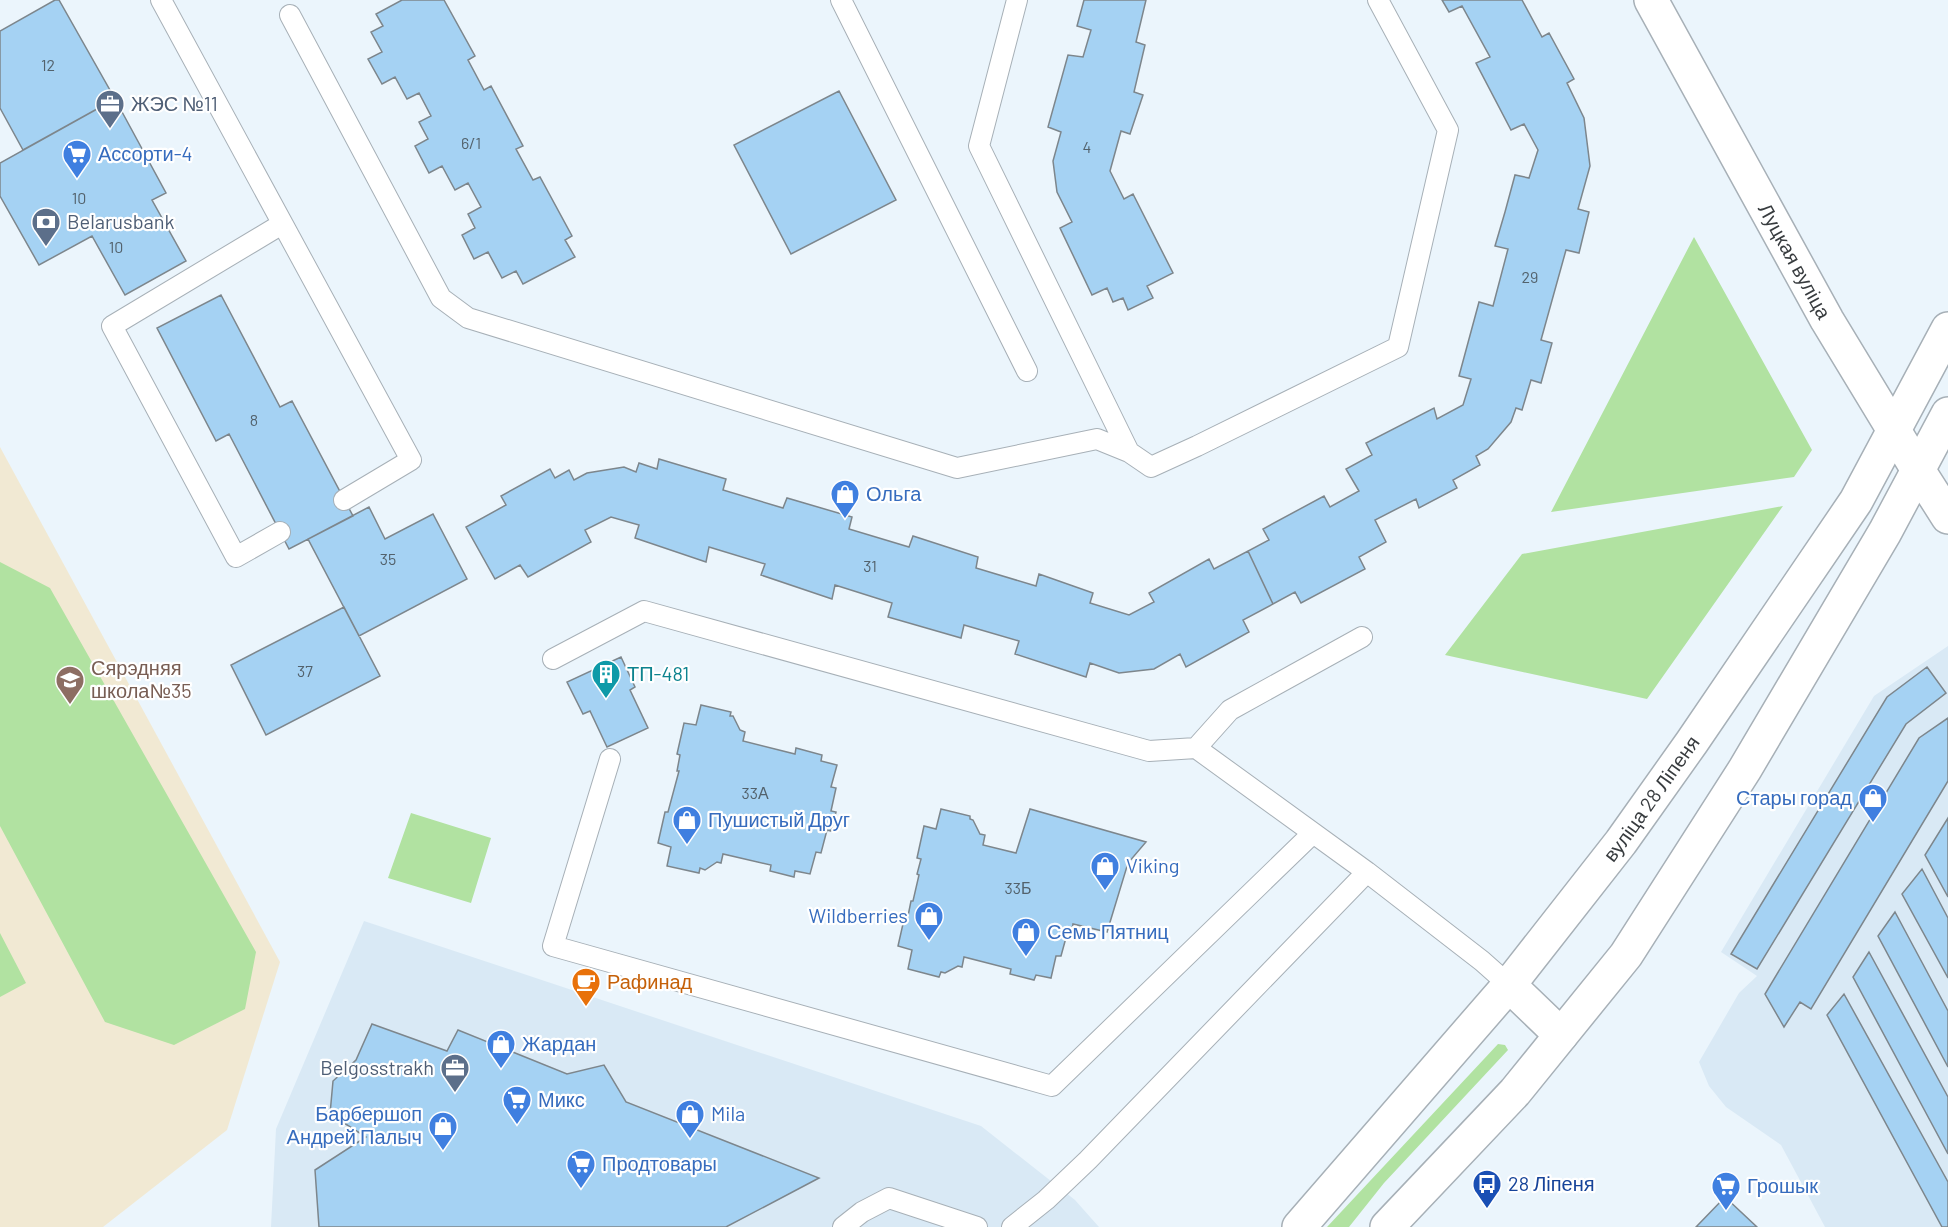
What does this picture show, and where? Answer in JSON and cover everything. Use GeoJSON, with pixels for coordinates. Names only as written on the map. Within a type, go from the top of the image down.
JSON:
{"type":"FeatureCollection","features":[{"type":"Feature","properties":{"kind":"main road","name":"Луцкая вуліца"},"geometry":{"type":"LineString","coordinates":[[1651,0],[1827,320],[1948,517]]}},
{"type":"Feature","properties":{"kind":"main road","name":"вуліца 28 Ліпеня"},"geometry":{"type":"LineString","coordinates":[[1299,1227],[1509,985],[1622,842],[1856,501],[1948,329]]}},
{"type":"Feature","properties":{"kind":"main road"},"geometry":{"type":"LineString","coordinates":[[1387,1227],[1515,1092],[1626,955],[1745,769],[1879,542],[1948,414]]}},
{"type":"Feature","properties":{"kind":"main road"},"geometry":{"type":"LineString","coordinates":[[1509,985],[1561,1035]]}},
{"type":"Feature","properties":{"kind":"lane"},"geometry":{"type":"LineString","coordinates":[[161,0],[411,460],[344,500]]}},
{"type":"Feature","properties":{"kind":"lane"},"geometry":{"type":"LineString","coordinates":[[841,0],[1027,371]]}},
{"type":"Feature","properties":{"kind":"lane"},"geometry":{"type":"LineString","coordinates":[[1017,0],[979,146],[1129,452]]}},
{"type":"Feature","properties":{"kind":"lane"},"geometry":{"type":"LineString","coordinates":[[290,15],[441,298],[468,318],[957,468],[1097,439],[1129,452],[1151,466],[1197,446],[1398,346],[1448,130],[1378,0]]}},
{"type":"Feature","properties":{"kind":"lane"},"geometry":{"type":"LineString","coordinates":[[280,532],[236,558],[112,326],[282,224]]}},
{"type":"Feature","properties":{"kind":"lane"},"geometry":{"type":"LineString","coordinates":[[552,659],[644,610],[1149,752],[1196,748],[1367,872],[1482,961],[1509,985]]}},
{"type":"Feature","properties":{"kind":"lane"},"geometry":{"type":"LineString","coordinates":[[1196,748],[1230,710],[1362,637]]}},
{"type":"Feature","properties":{"kind":"lane"},"geometry":{"type":"LineString","coordinates":[[610,759],[553,946],[1052,1086],[1313,833]]}},
{"type":"Feature","properties":{"kind":"lane"},"geometry":{"type":"LineString","coordinates":[[1012,1227],[1046,1200],[1088,1160],[1367,872]]}},
{"type":"Feature","properties":{"kind":"lane"},"geometry":{"type":"LineString","coordinates":[[843,1227],[862,1212],[889,1198],[977,1227]]}},
{"type":"Feature","properties":{"kind":"shaded area","name":"Сярэдняя школа№35"},"geometry":{"type":"Polygon","coordinates":[[[0,447],[280,962],[227,1130],[103,1227],[0,1227],[0,447]]]}},
{"type":"Feature","properties":{"kind":"shaded area","name":"Стары горад"},"geometry":{"type":"Polygon","coordinates":[[[1948,646],[1948,1227],[1825,1227],[1781,1145],[1726,1107],[1709,1086],[1699,1062],[1739,993],[1757,976],[1721,952],[1874,696],[1948,646]]]}},
{"type":"Feature","properties":{"kind":"shaded area"},"geometry":{"type":"Polygon","coordinates":[[[364,921],[981,1126],[1075,1200],[1099,1227],[271,1227],[276,1129],[364,921]]]}},
{"type":"Feature","properties":{"kind":"green space"},"geometry":{"type":"Polygon","coordinates":[[[1694,237],[1812,450],[1794,477],[1551,512],[1694,237]]]}},
{"type":"Feature","properties":{"kind":"green space"},"geometry":{"type":"Polygon","coordinates":[[[1783,506],[1647,699],[1445,655],[1522,554],[1783,506]]]}},
{"type":"Feature","properties":{"kind":"green space"},"geometry":{"type":"Polygon","coordinates":[[[0,562],[50,588],[256,952],[245,1009],[174,1045],[105,1022],[0,826],[0,562]]]}},
{"type":"Feature","properties":{"kind":"green space"},"geometry":{"type":"Polygon","coordinates":[[[411,813],[491,838],[471,903],[388,878],[411,813]]]}},
{"type":"Feature","properties":{"kind":"green space"},"geometry":{"type":"Polygon","coordinates":[[[0,933],[26,983],[0,997],[0,933]]]}},
{"type":"Feature","properties":{"kind":"green space"},"geometry":{"type":"Polygon","coordinates":[[[1498,1044],[1505,1045],[1508,1050],[1384,1183],[1349,1227],[1327,1227],[1498,1044]]]}},
{"type":"Feature","properties":{"kind":"building"},"geometry":{"type":"Polygon","coordinates":[[[55,0],[59,0],[115,99],[23,150],[0,108],[0,31],[55,0]]]}},
{"type":"Feature","properties":{"kind":"building"},"geometry":{"type":"Polygon","coordinates":[[[402,0],[444,0],[475,56],[468,60],[484,90],[491,86],[523,146],[516,149],[533,180],[540,177],[572,236],[565,240],[575,257],[523,284],[516,271],[502,278],[488,252],[474,259],[462,235],[475,228],[468,214],[481,207],[468,183],[455,190],[442,166],[429,173],[415,146],[428,139],[419,122],[431,116],[419,93],[407,99],[395,77],[382,84],[368,59],[382,52],[371,32],[383,26],[376,14],[402,0]]]}},
{"type":"Feature","properties":{"kind":"building"},"geometry":{"type":"Polygon","coordinates":[[[1084,0],[1146,0],[1136,42],[1145,45],[1134,92],[1143,95],[1130,134],[1121,131],[1110,171],[1124,199],[1133,194],[1173,273],[1147,286],[1153,298],[1128,310],[1123,298],[1113,302],[1107,288],[1092,295],[1060,228],[1072,222],[1057,192],[1053,161],[1061,132],[1048,127],[1068,55],[1083,57],[1091,30],[1077,26],[1084,0]]]}},
{"type":"Feature","properties":{"kind":"building"},"geometry":{"type":"Polygon","coordinates":[[[1442,0],[1522,0],[1542,37],[1549,33],[1574,79],[1567,83],[1584,118],[1590,166],[1578,209],[1589,212],[1579,253],[1566,250],[1541,340],[1552,343],[1541,383],[1531,380],[1522,410],[1516,408],[1511,422],[1488,449],[1476,456],[1480,465],[1453,480],[1457,488],[1419,508],[1416,499],[1375,520],[1386,542],[1359,557],[1365,569],[1301,603],[1295,592],[1273,604],[1248,551],[1269,540],[1263,529],[1324,496],[1330,507],[1359,491],[1346,469],[1372,455],[1366,443],[1434,408],[1437,419],[1463,405],[1471,379],[1459,376],[1479,302],[1493,306],[1508,249],[1495,246],[1515,175],[1529,178],[1538,150],[1524,124],[1511,130],[1476,63],[1490,57],[1462,6],[1449,12],[1442,0]]]}},
{"type":"Feature","properties":{"kind":"building"},"geometry":{"type":"Polygon","coordinates":[[[839,91],[896,200],[791,254],[734,145],[839,91]]]}},
{"type":"Feature","properties":{"kind":"building"},"geometry":{"type":"Polygon","coordinates":[[[115,99],[166,193],[152,200],[186,261],[125,295],[92,236],[39,265],[0,196],[0,163],[115,99]]]}},
{"type":"Feature","properties":{"kind":"building"},"geometry":{"type":"Polygon","coordinates":[[[221,295],[280,407],[292,401],[353,516],[289,549],[229,434],[216,441],[157,328],[221,295]]]}},
{"type":"Feature","properties":{"kind":"building"},"geometry":{"type":"Polygon","coordinates":[[[659,459],[726,479],[723,490],[783,508],[787,498],[852,517],[849,529],[909,547],[913,536],[978,557],[976,568],[1036,586],[1039,574],[1093,593],[1090,603],[1129,615],[1154,602],[1149,593],[1209,559],[1214,569],[1248,551],[1273,604],[1243,620],[1249,632],[1186,667],[1180,654],[1154,669],[1119,673],[1090,663],[1086,677],[1015,654],[1019,641],[964,625],[961,638],[888,617],[892,603],[835,585],[832,599],[761,575],[765,564],[709,547],[706,562],[635,538],[639,525],[611,517],[585,530],[591,542],[528,577],[520,565],[495,579],[466,527],[506,505],[501,496],[550,469],[555,478],[569,470],[574,480],[587,473],[624,467],[636,472],[639,463],[657,469],[659,459]]]}},
{"type":"Feature","properties":{"kind":"building"},"geometry":{"type":"Polygon","coordinates":[[[369,507],[385,539],[433,514],[467,579],[359,636],[308,539],[369,507]]]}},
{"type":"Feature","properties":{"kind":"building"},"geometry":{"type":"Polygon","coordinates":[[[344,607],[380,676],[266,735],[231,665],[344,607]]]}},
{"type":"Feature","properties":{"kind":"building","name":"ТП-481"},"geometry":{"type":"Polygon","coordinates":[[[621,657],[635,687],[630,690],[648,728],[607,747],[590,711],[583,714],[567,682],[621,657]]]}},
{"type":"Feature","properties":{"kind":"building"},"geometry":{"type":"Polygon","coordinates":[[[1927,667],[1946,693],[1906,724],[1757,969],[1731,954],[1887,697],[1927,667]]]}},
{"type":"Feature","properties":{"kind":"building"},"geometry":{"type":"Polygon","coordinates":[[[701,705],[731,712],[730,716],[733,716],[740,730],[745,732],[743,741],[795,754],[796,748],[822,755],[821,761],[837,765],[831,787],[836,788],[831,811],[836,812],[831,831],[827,830],[821,853],[816,852],[810,874],[795,871],[794,877],[770,871],[771,865],[723,854],[721,863],[717,862],[705,870],[700,868],[699,873],[667,866],[671,847],[658,843],[665,812],[668,812],[679,771],[677,771],[680,755],[677,754],[684,723],[696,725],[701,705]]]}},
{"type":"Feature","properties":{"kind":"building"},"geometry":{"type":"Polygon","coordinates":[[[1948,718],[1948,781],[1811,1009],[1800,1002],[1784,1027],[1765,994],[1919,738],[1948,718]]]}},
{"type":"Feature","properties":{"kind":"building"},"geometry":{"type":"Polygon","coordinates":[[[941,809],[970,816],[980,834],[985,835],[983,845],[1016,853],[1030,809],[1146,842],[1128,863],[1107,932],[1073,924],[1071,935],[1067,934],[1061,956],[1056,956],[1051,978],[1036,975],[1034,980],[1010,974],[1011,969],[964,957],[962,967],[958,966],[945,973],[941,972],[939,977],[908,969],[912,950],[898,946],[905,915],[908,916],[919,875],[917,874],[921,859],[917,858],[924,826],[936,829],[941,809]]]}},
{"type":"Feature","properties":{"kind":"building"},"geometry":{"type":"Polygon","coordinates":[[[1948,818],[1948,897],[1925,855],[1948,818]]]}},
{"type":"Feature","properties":{"kind":"building"},"geometry":{"type":"Polygon","coordinates":[[[1922,869],[1948,918],[1948,978],[1902,894],[1922,869]]]}},
{"type":"Feature","properties":{"kind":"building"},"geometry":{"type":"Polygon","coordinates":[[[1895,912],[1948,1011],[1948,1067],[1878,936],[1895,912]]]}},
{"type":"Feature","properties":{"kind":"building"},"geometry":{"type":"Polygon","coordinates":[[[1869,952],[1948,1097],[1948,1154],[1853,977],[1869,952]]]}},
{"type":"Feature","properties":{"kind":"building"},"geometry":{"type":"Polygon","coordinates":[[[1844,994],[1948,1182],[1948,1227],[1942,1227],[1827,1015],[1844,994]]]}},
{"type":"Feature","properties":{"kind":"building","name":"Микс"},"geometry":{"type":"Polygon","coordinates":[[[372,1024],[447,1051],[458,1030],[567,1074],[604,1065],[626,1102],[819,1178],[726,1227],[319,1227],[315,1170],[366,1137],[330,1114],[333,1081],[356,1060],[372,1024]]]}},
{"type":"Feature","properties":{"kind":"building","name":"Грошык"},"geometry":{"type":"Polygon","coordinates":[[[1725,1197],[1757,1227],[1696,1227],[1725,1197]]]}},
{"type":"Feature","properties":{"kind":"place","name":"ЖЭС №11"},"geometry":{"type":"Point","coordinates":[110,130]}},
{"type":"Feature","properties":{"kind":"place","name":"Ассорти-4"},"geometry":{"type":"Point","coordinates":[77,180]}},
{"type":"Feature","properties":{"kind":"place","name":"Belarusbank"},"geometry":{"type":"Point","coordinates":[46,248]}},
{"type":"Feature","properties":{"kind":"place","name":"Ольга"},"geometry":{"type":"Point","coordinates":[845,520]}},
{"type":"Feature","properties":{"kind":"place","name":"ТП-481"},"geometry":{"type":"Point","coordinates":[606,700]}},
{"type":"Feature","properties":{"kind":"place","name":"Сярэдняя школа№35"},"geometry":{"type":"Point","coordinates":[70,706]}},
{"type":"Feature","properties":{"kind":"place","name":"Стары горад"},"geometry":{"type":"Point","coordinates":[1873,824]}},
{"type":"Feature","properties":{"kind":"place","name":"Пушистый Друг"},"geometry":{"type":"Point","coordinates":[687,846]}},
{"type":"Feature","properties":{"kind":"place","name":"Viking"},"geometry":{"type":"Point","coordinates":[1105,892]}},
{"type":"Feature","properties":{"kind":"place","name":"Wildberries"},"geometry":{"type":"Point","coordinates":[929,942]}},
{"type":"Feature","properties":{"kind":"place","name":"Семь Пятниц"},"geometry":{"type":"Point","coordinates":[1026,958]}},
{"type":"Feature","properties":{"kind":"place","name":"Рафинад"},"geometry":{"type":"Point","coordinates":[586,1008]}},
{"type":"Feature","properties":{"kind":"place","name":"Жардан"},"geometry":{"type":"Point","coordinates":[501,1070]}},
{"type":"Feature","properties":{"kind":"place","name":"Belgosstrakh"},"geometry":{"type":"Point","coordinates":[455,1094]}},
{"type":"Feature","properties":{"kind":"place","name":"Микс"},"geometry":{"type":"Point","coordinates":[517,1126]}},
{"type":"Feature","properties":{"kind":"place","name":"Mila"},"geometry":{"type":"Point","coordinates":[690,1140]}},
{"type":"Feature","properties":{"kind":"place","name":"Барбершоп Андрей Палыч"},"geometry":{"type":"Point","coordinates":[443,1152]}},
{"type":"Feature","properties":{"kind":"place","name":"Продтовары"},"geometry":{"type":"Point","coordinates":[581,1190]}},
{"type":"Feature","properties":{"kind":"place","name":"28 Ліпеня"},"geometry":{"type":"Point","coordinates":[1487,1210]}},
{"type":"Feature","properties":{"kind":"place","name":"Грошык"},"geometry":{"type":"Point","coordinates":[1726,1212]}}]}
